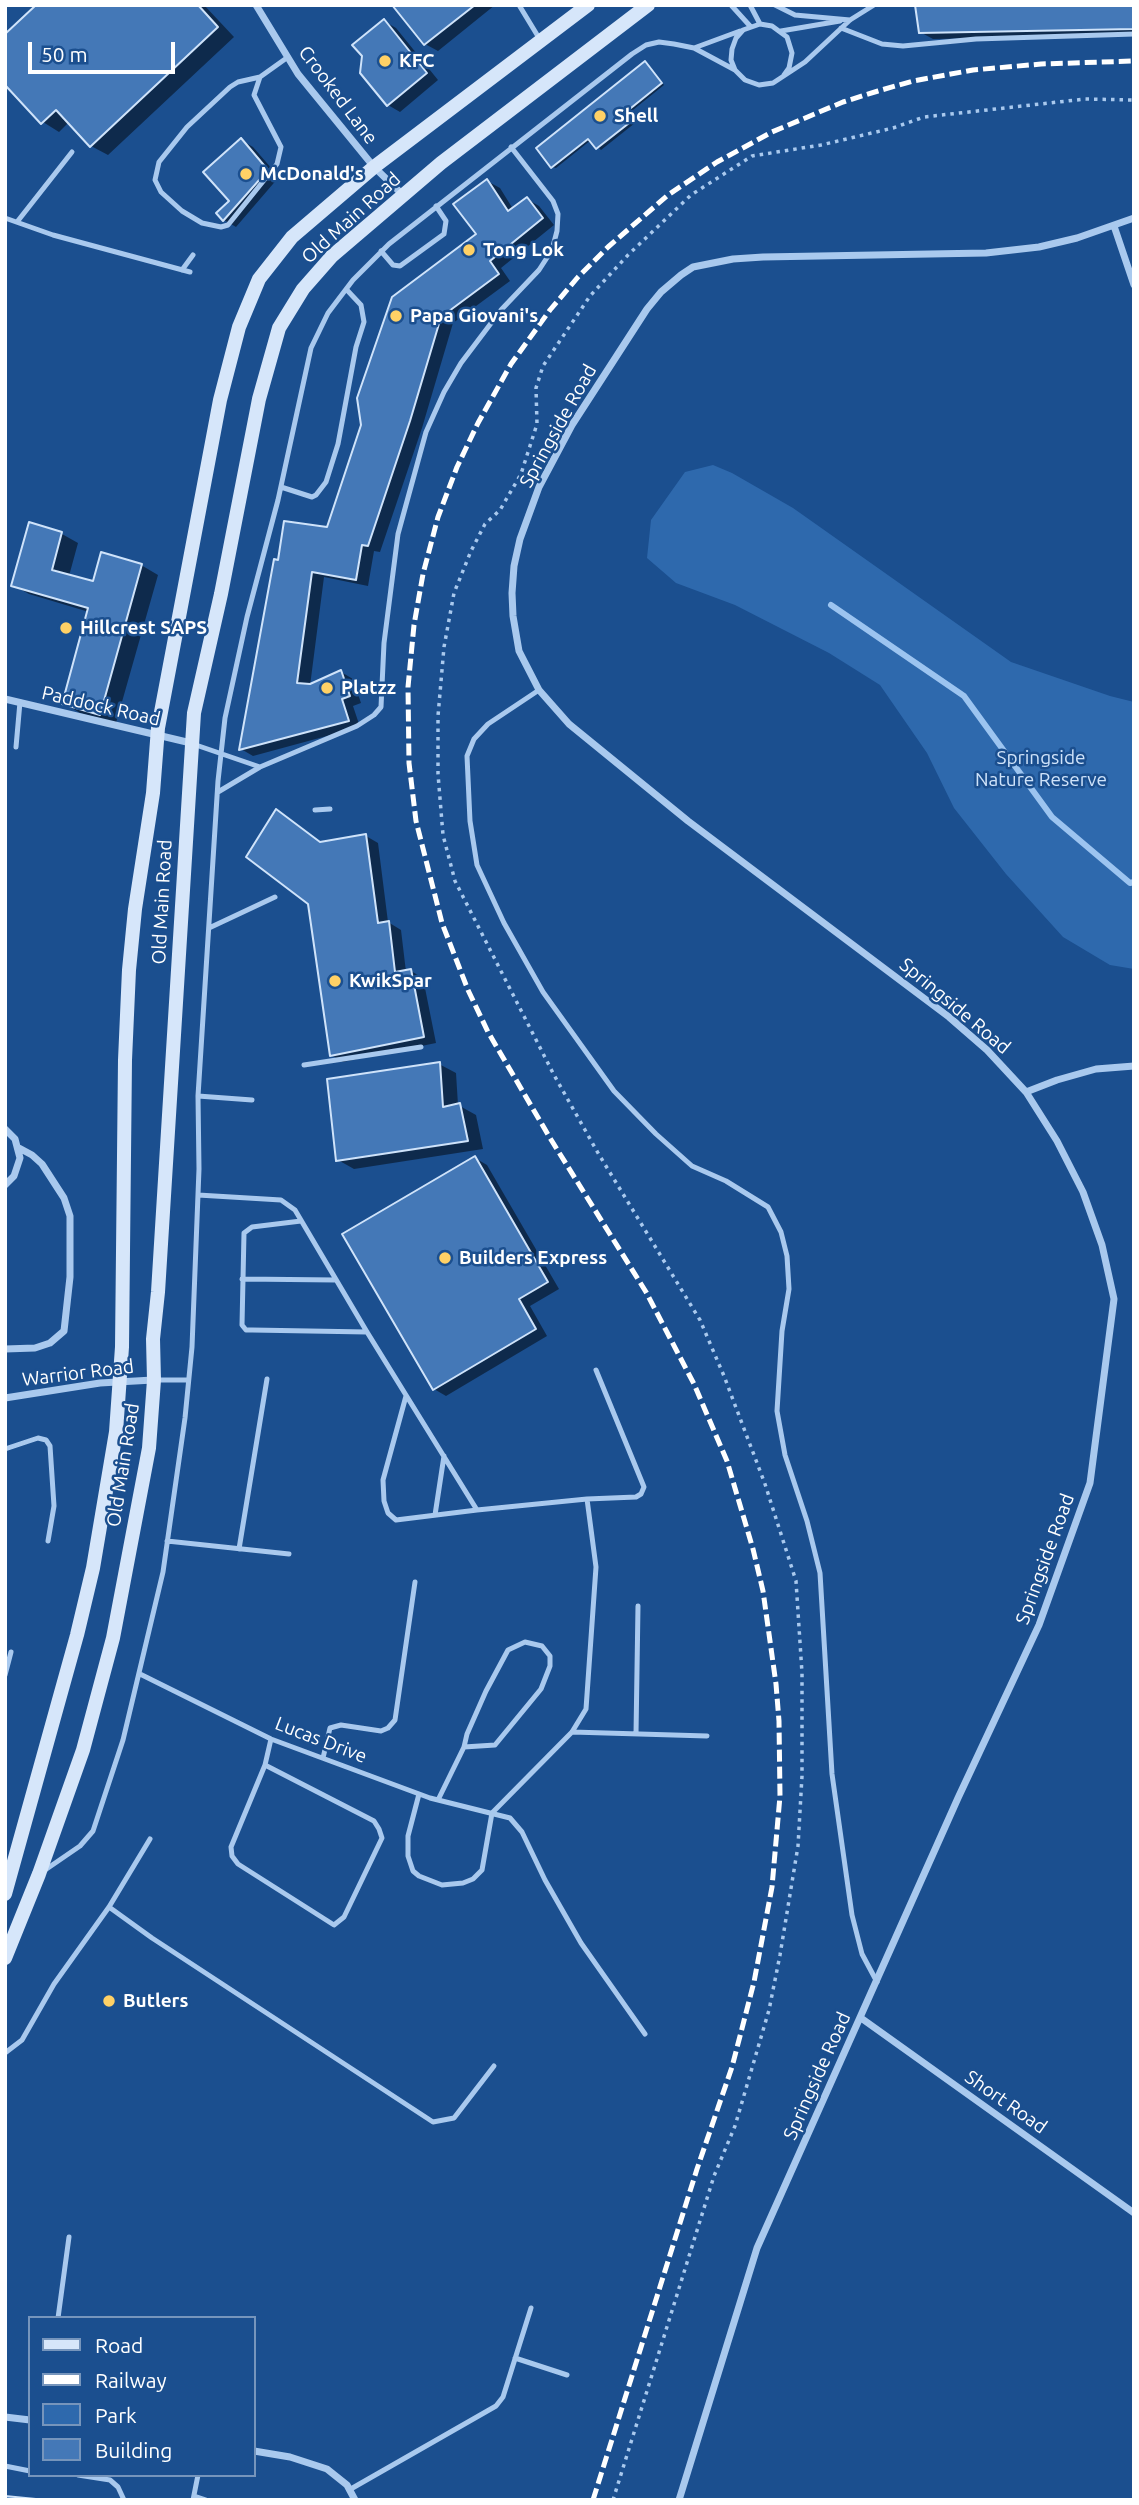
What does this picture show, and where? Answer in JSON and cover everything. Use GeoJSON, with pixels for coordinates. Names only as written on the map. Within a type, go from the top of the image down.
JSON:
{"type":"FeatureCollection","features":[{"type":"Feature","properties":{"kind":"main road","name":"Old Main Road"},"geometry":{"type":"LineString","coordinates":[[5,1894],[78,1635],[93,1568],[116,1432],[121,1382],[125,1060],[135,909],[153,793],[157,736],[220,400],[239,327],[259,279],[292,237],[374,167],[588,5]]}},
{"type":"Feature","properties":{"kind":"main road","name":"Old Main Road"},"geometry":{"type":"LineString","coordinates":[[5,1958],[39,1874],[83,1750],[113,1638],[149,1448],[154,1380],[153,1339],[194,713],[221,594],[259,399],[279,328],[303,289],[332,256],[441,163],[648,5]]}},
{"type":"Feature","properties":{"kind":"street","name":"Crooked Lane"},"geometry":{"type":"LineString","coordinates":[[256,5],[298,74],[374,167],[404,195]]}},
{"type":"Feature","properties":{"kind":"street","name":"Springside Road"},"geometry":{"type":"LineString","coordinates":[[679,2500],[757,2248],[958,1798],[1039,1625],[1090,1483],[1114,1299],[1102,1245],[1083,1192],[1057,1141],[1026,1092],[987,1050],[949,1017],[605,755],[569,724],[539,690],[519,651],[516,639],[512,593],[520,539],[539,487],[572,425],[647,309],[661,292],[693,267],[733,259],[972,253],[1039,247],[1134,218]]}},
{"type":"Feature","properties":{"kind":"street"},"geometry":{"type":"LineString","coordinates":[[1114,226],[1134,285]]}},
{"type":"Feature","properties":{"kind":"street","name":"Paddock Road"},"geometry":{"type":"LineString","coordinates":[[5,699],[191,743]]}},
{"type":"Feature","properties":{"kind":"street"},"geometry":{"type":"LineString","coordinates":[[1026,1092],[1096,1069],[1134,1066]]}},
{"type":"Feature","properties":{"kind":"street"},"geometry":{"type":"LineString","coordinates":[[5,1129],[15,1139],[19,1148],[18,1167],[5,1185]]}},
{"type":"Feature","properties":{"kind":"street"},"geometry":{"type":"LineString","coordinates":[[5,1349],[35,1348],[57,1338],[66,1324],[70,1277],[70,1216],[64,1198],[42,1164],[32,1154],[19,1148]]}},
{"type":"Feature","properties":{"kind":"street","name":"Warrior Road"},"geometry":{"type":"LineString","coordinates":[[5,1398],[100,1383],[154,1380]]}},
{"type":"Feature","properties":{"kind":"street","name":"Short Road"},"geometry":{"type":"LineString","coordinates":[[861,2018],[1134,2213]]}},
{"type":"Feature","properties":{"kind":"street"},"geometry":{"type":"LineString","coordinates":[[5,2417],[28,2420]]}},
{"type":"Feature","properties":{"kind":"street"},"geometry":{"type":"LineString","coordinates":[[256,2451],[290,2457],[327,2469],[349,2490],[355,2500]]}},
{"type":"Feature","properties":{"kind":"lane"},"geometry":{"type":"LineString","coordinates":[[519,5],[540,40]]}},
{"type":"Feature","properties":{"kind":"lane"},"geometry":{"type":"LineString","coordinates":[[731,5],[750,26]]}},
{"type":"Feature","properties":{"kind":"lane"},"geometry":{"type":"LineString","coordinates":[[750,5],[760,24]]}},
{"type":"Feature","properties":{"kind":"lane"},"geometry":{"type":"LineString","coordinates":[[775,5],[795,15],[850,20]]}},
{"type":"Feature","properties":{"kind":"lane"},"geometry":{"type":"LineString","coordinates":[[39,1874],[66,1857],[93,1831],[123,1740],[163,1572],[188,1380],[195,1295],[198,1096],[225,718],[281,487],[311,348],[328,313],[381,251],[511,147],[646,45],[659,42],[694,48],[735,70],[745,80],[759,85],[772,83],[805,62],[850,20],[874,5]]}},
{"type":"Feature","properties":{"kind":"lane"},"geometry":{"type":"LineString","coordinates":[[781,31],[850,20]]}},
{"type":"Feature","properties":{"kind":"lane"},"geometry":{"type":"LineString","coordinates":[[694,48],[750,26],[772,26],[781,31],[792,52],[792,61],[784,75]]}},
{"type":"Feature","properties":{"kind":"lane"},"geometry":{"type":"LineString","coordinates":[[841,28],[882,44],[902,46],[976,39],[1134,34]]}},
{"type":"Feature","properties":{"kind":"lane"},"geometry":{"type":"LineString","coordinates":[[735,70],[731,60],[732,49],[743,30]]}},
{"type":"Feature","properties":{"kind":"lane"},"geometry":{"type":"LineString","coordinates":[[260,77],[254,95],[278,139],[281,153],[277,164],[228,225],[221,227],[202,223],[182,211],[161,192],[155,180],[159,162],[187,127],[230,87],[238,82],[260,77],[288,57]]}},
{"type":"Feature","properties":{"kind":"lane"},"geometry":{"type":"LineString","coordinates":[[218,792],[260,767],[357,726],[381,707],[384,643],[398,534],[426,432],[461,363],[501,310],[539,270],[551,250],[557,232],[558,215],[553,201],[511,147]]}},
{"type":"Feature","properties":{"kind":"lane"},"geometry":{"type":"LineString","coordinates":[[17,222],[72,152]]}},
{"type":"Feature","properties":{"kind":"lane"},"geometry":{"type":"LineString","coordinates":[[381,251],[393,265],[400,266],[443,234],[446,221],[436,206]]}},
{"type":"Feature","properties":{"kind":"lane"},"geometry":{"type":"LineString","coordinates":[[5,218],[65,239],[190,272]]}},
{"type":"Feature","properties":{"kind":"lane"},"geometry":{"type":"LineString","coordinates":[[181,270],[192,255]]}},
{"type":"Feature","properties":{"kind":"lane"},"geometry":{"type":"LineString","coordinates":[[281,487],[312,497],[326,482],[338,444],[356,347],[364,322],[360,305],[346,289]]}},
{"type":"Feature","properties":{"kind":"lane"},"geometry":{"type":"LineString","coordinates":[[539,690],[488,724],[474,739],[467,756],[470,821],[477,865],[504,923],[543,992],[614,1091],[692,1166],[726,1181],[768,1207],[781,1232],[788,1255],[789,1289],[782,1331],[777,1411],[785,1455],[807,1521],[820,1573],[827,1712],[836,1808],[852,1915],[862,1954],[877,1982]]}},
{"type":"Feature","properties":{"kind":"lane"},"geometry":{"type":"LineString","coordinates":[[16,747],[20,702]]}},
{"type":"Feature","properties":{"kind":"lane"},"geometry":{"type":"LineString","coordinates":[[191,743],[260,767]]}},
{"type":"Feature","properties":{"kind":"lane"},"geometry":{"type":"LineString","coordinates":[[314,810],[330,809]]}},
{"type":"Feature","properties":{"kind":"lane"},"geometry":{"type":"LineString","coordinates":[[209,928],[275,897]]}},
{"type":"Feature","properties":{"kind":"lane"},"geometry":{"type":"LineString","coordinates":[[304,1065],[421,1047]]}},
{"type":"Feature","properties":{"kind":"lane"},"geometry":{"type":"LineString","coordinates":[[198,1096],[252,1100]]}},
{"type":"Feature","properties":{"kind":"lane"},"geometry":{"type":"LineString","coordinates":[[198,1195],[281,1200],[295,1210],[477,1510]]}},
{"type":"Feature","properties":{"kind":"lane"},"geometry":{"type":"LineString","coordinates":[[301,1221],[252,1227],[244,1233],[240,1317],[242,1325],[246,1329],[367,1332]]}},
{"type":"Feature","properties":{"kind":"lane"},"geometry":{"type":"LineString","coordinates":[[243,1279],[336,1280]]}},
{"type":"Feature","properties":{"kind":"lane"},"geometry":{"type":"LineString","coordinates":[[406,1396],[383,1480],[384,1501],[388,1513],[396,1520],[587,1499],[636,1497],[644,1488],[596,1370]]}},
{"type":"Feature","properties":{"kind":"lane"},"geometry":{"type":"LineString","coordinates":[[239,1549],[267,1378]]}},
{"type":"Feature","properties":{"kind":"lane"},"geometry":{"type":"LineString","coordinates":[[154,1380],[188,1380]]}},
{"type":"Feature","properties":{"kind":"lane"},"geometry":{"type":"LineString","coordinates":[[5,1448],[38,1438],[46,1440],[50,1446],[54,1506],[48,1541]]}},
{"type":"Feature","properties":{"kind":"lane"},"geometry":{"type":"LineString","coordinates":[[435,1515],[444,1456]]}},
{"type":"Feature","properties":{"kind":"lane"},"geometry":{"type":"LineString","coordinates":[[419,1794],[408,1836],[408,1856],[413,1871],[433,1882],[451,1885],[463,1883],[480,1872],[496,1814],[572,1732],[586,1709],[596,1567],[587,1499]]}},
{"type":"Feature","properties":{"kind":"lane"},"geometry":{"type":"LineString","coordinates":[[167,1541],[289,1554]]}},
{"type":"Feature","properties":{"kind":"lane"},"geometry":{"type":"LineString","coordinates":[[323,1758],[330,1728],[341,1726],[381,1731],[395,1720],[415,1582]]}},
{"type":"Feature","properties":{"kind":"lane"},"geometry":{"type":"LineString","coordinates":[[636,1734],[638,1606]]}},
{"type":"Feature","properties":{"kind":"lane"},"geometry":{"type":"LineString","coordinates":[[438,1800],[464,1747],[486,1691],[508,1650],[525,1642],[542,1646],[550,1656],[550,1666],[541,1689],[495,1745],[464,1747]]}},
{"type":"Feature","properties":{"kind":"lane"},"geometry":{"type":"LineString","coordinates":[[5,1675],[11,1652]]}},
{"type":"Feature","properties":{"kind":"lane","name":"Lucas Drive"},"geometry":{"type":"LineString","coordinates":[[140,1674],[271,1739],[419,1794],[496,1814]]}},
{"type":"Feature","properties":{"kind":"lane"},"geometry":{"type":"LineString","coordinates":[[572,1732],[707,1736]]}},
{"type":"Feature","properties":{"kind":"lane"},"geometry":{"type":"LineString","coordinates":[[265,1765],[374,1821],[379,1829],[382,1838],[339,1923],[334,1925],[238,1864],[232,1856],[231,1847],[265,1765],[271,1739]]}},
{"type":"Feature","properties":{"kind":"lane"},"geometry":{"type":"LineString","coordinates":[[496,1814],[510,1818],[523,1832],[545,1880],[581,1944],[645,2034]]}},
{"type":"Feature","properties":{"kind":"lane"},"geometry":{"type":"LineString","coordinates":[[5,2053],[22,2040],[54,1984],[150,1839]]}},
{"type":"Feature","properties":{"kind":"lane"},"geometry":{"type":"LineString","coordinates":[[108,1906],[152,1938],[433,2122],[454,2118],[494,2066]]}},
{"type":"Feature","properties":{"kind":"lane"},"geometry":{"type":"LineString","coordinates":[[58,2316],[69,2238]]}},
{"type":"Feature","properties":{"kind":"lane"},"geometry":{"type":"LineString","coordinates":[[349,2490],[496,2406],[503,2397],[531,2308]]}},
{"type":"Feature","properties":{"kind":"lane"},"geometry":{"type":"LineString","coordinates":[[515,2358],[567,2375]]}},
{"type":"Feature","properties":{"kind":"lane"},"geometry":{"type":"LineString","coordinates":[[5,2466],[28,2471]]}},
{"type":"Feature","properties":{"kind":"lane"},"geometry":{"type":"LineString","coordinates":[[87,2477],[114,2483],[124,2500]]}},
{"type":"Feature","properties":{"kind":"lane"},"geometry":{"type":"LineString","coordinates":[[198,2477],[194,2498],[206,2500]]}},
{"type":"Feature","properties":{"kind":"path"},"geometry":{"type":"LineString","coordinates":[[612,2500],[714,2176],[735,2126],[769,2010],[798,1846],[802,1776],[802,1674],[796,1581],[765,1484],[700,1320],[598,1153],[554,1075],[455,881],[443,835],[438,775],[438,716],[444,647],[454,593],[485,524],[500,510],[522,474],[537,424],[536,388],[543,366],[590,296],[628,255],[691,195],[752,156],[821,145],[893,128],[924,117],[1084,99],[1134,100]]}},
{"type":"Feature","properties":{"kind":"green space","name":"Springside Nature Reserve"},"geometry":{"type":"Polygon","coordinates":[[[713,465],[793,508],[1011,662],[1134,702],[1134,969],[1110,965],[1063,937],[1006,874],[954,808],[927,753],[880,685],[829,653],[735,605],[676,583],[647,558],[651,520],[685,472],[713,465]]]}},
{"type":"Feature","properties":{"kind":"building"},"geometry":{"type":"Polygon","coordinates":[[[36,5],[198,5],[218,27],[90,147],[56,110],[41,124],[5,85],[5,34],[36,5]]]}},
{"type":"Feature","properties":{"kind":"building"},"geometry":{"type":"Polygon","coordinates":[[[392,5],[475,5],[424,45],[392,5]]]}},
{"type":"Feature","properties":{"kind":"building"},"geometry":{"type":"Polygon","coordinates":[[[915,5],[1134,5],[1134,29],[919,33],[915,5]]]}},
{"type":"Feature","properties":{"kind":"building"},"geometry":{"type":"Polygon","coordinates":[[[384,19],[427,73],[387,106],[360,73],[362,56],[352,45],[384,19]]]}},
{"type":"Feature","properties":{"kind":"building"},"geometry":{"type":"Polygon","coordinates":[[[645,61],[662,83],[626,112],[633,120],[596,149],[588,139],[551,168],[536,148],[645,61]]]}},
{"type":"Feature","properties":{"kind":"building"},"geometry":{"type":"Polygon","coordinates":[[[241,138],[268,170],[223,221],[216,213],[229,201],[203,172],[241,138]]]}},
{"type":"Feature","properties":{"kind":"building"},"geometry":{"type":"Polygon","coordinates":[[[487,179],[508,211],[527,197],[543,218],[490,261],[499,274],[441,317],[368,546],[362,545],[356,580],[312,572],[297,683],[310,684],[341,670],[350,696],[342,699],[349,721],[239,750],[274,559],[278,560],[284,521],[327,527],[361,425],[357,398],[392,297],[476,234],[453,204],[487,179]]]}},
{"type":"Feature","properties":{"kind":"building"},"geometry":{"type":"Polygon","coordinates":[[[29,522],[62,532],[52,570],[93,581],[101,552],[142,564],[100,715],[62,704],[88,608],[11,586],[29,522]]]}},
{"type":"Feature","properties":{"kind":"building"},"geometry":{"type":"Polygon","coordinates":[[[276,809],[320,842],[366,834],[378,923],[389,921],[395,972],[411,969],[424,1037],[330,1056],[308,904],[246,857],[276,809]]]}},
{"type":"Feature","properties":{"kind":"building"},"geometry":{"type":"Polygon","coordinates":[[[440,1062],[443,1107],[460,1103],[468,1141],[336,1161],[327,1079],[440,1062]]]}},
{"type":"Feature","properties":{"kind":"building","name":"Builders Express"},"geometry":{"type":"Polygon","coordinates":[[[475,1156],[548,1282],[519,1299],[536,1329],[433,1390],[342,1234],[475,1156]]]}},
{"type":"Feature","properties":{"kind":"building"},"geometry":{"type":"Polygon","coordinates":[[[5,2496],[46,2500],[5,2500],[5,2496]]]}},
{"type":"Feature","properties":{"kind":"waterway"},"geometry":{"type":"LineString","coordinates":[[831,605],[964,696],[1052,817],[1130,883],[1134,882]]}},
{"type":"Feature","properties":{"kind":"railway"},"geometry":{"type":"LineString","coordinates":[[593,2500],[697,2169],[732,2067],[754,1982],[772,1887],[780,1796],[776,1684],[763,1591],[753,1549],[727,1461],[694,1384],[646,1292],[488,1032],[442,923],[416,821],[409,763],[408,687],[414,625],[423,574],[438,517],[457,467],[511,364],[578,277],[668,195],[717,162],[772,132],[843,102],[878,91],[913,81],[973,70],[1041,64],[1134,61]]}},
{"type":"Feature","properties":{"kind":"place","name":"KFC"},"geometry":{"type":"Point","coordinates":[385,61]}},
{"type":"Feature","properties":{"kind":"place","name":"Shell"},"geometry":{"type":"Point","coordinates":[600,116]}},
{"type":"Feature","properties":{"kind":"place","name":"McDonald's"},"geometry":{"type":"Point","coordinates":[246,174]}},
{"type":"Feature","properties":{"kind":"place","name":"Tong Lok"},"geometry":{"type":"Point","coordinates":[469,250]}},
{"type":"Feature","properties":{"kind":"place","name":"Papa Giovani's"},"geometry":{"type":"Point","coordinates":[396,316]}},
{"type":"Feature","properties":{"kind":"place","name":"Hillcrest SAPS"},"geometry":{"type":"Point","coordinates":[66,628]}},
{"type":"Feature","properties":{"kind":"place","name":"Platzz"},"geometry":{"type":"Point","coordinates":[327,688]}},
{"type":"Feature","properties":{"kind":"place","name":"KwikSpar"},"geometry":{"type":"Point","coordinates":[335,981]}},
{"type":"Feature","properties":{"kind":"place","name":"Builders Express"},"geometry":{"type":"Point","coordinates":[445,1258]}},
{"type":"Feature","properties":{"kind":"place","name":"Butlers"},"geometry":{"type":"Point","coordinates":[109,2001]}}]}
